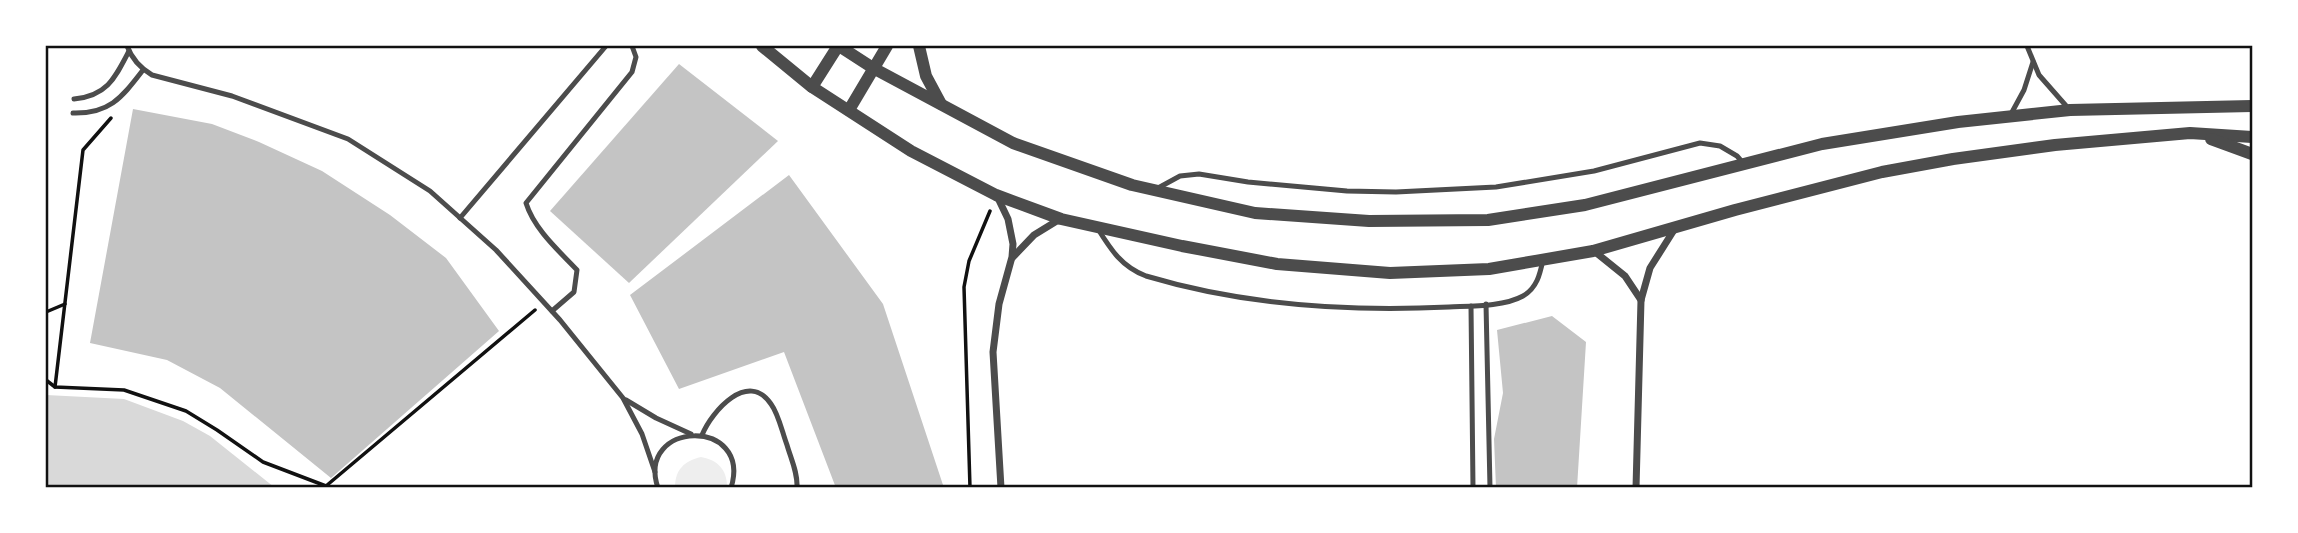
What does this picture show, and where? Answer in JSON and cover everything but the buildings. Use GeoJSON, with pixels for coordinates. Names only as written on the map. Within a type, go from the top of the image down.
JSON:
{"type":"FeatureCollection","features":[{"type":"Feature","properties":{"kind":"street"},"geometry":{"type":"LineString","coordinates":[[762,46],[812,87],[911,151],[996,195],[1061,219],[1098,229],[1277,264],[1390,273],[1489,269],[1593,251],[1868,175],[1941,161],[2055,145],[2190,132],[2252,137]]}},
{"type":"Feature","properties":{"kind":"street"},"geometry":{"type":"LineString","coordinates":[[812,87],[838,46],[873,68],[1013,143],[1132,185],[1255,212],[1369,221],[1488,220],[1585,205],[1822,145],[2010,115],[2070,110],[2251,105]]}},
{"type":"Feature","properties":{"kind":"street"},"geometry":{"type":"LineString","coordinates":[[849,110],[887,46]]}},
{"type":"Feature","properties":{"kind":"street"},"geometry":{"type":"LineString","coordinates":[[919,46],[926,76],[942,105]]}},
{"type":"Feature","properties":{"kind":"street"},"geometry":{"type":"LineString","coordinates":[[2190,132],[2252,154]]}},
{"type":"Feature","properties":{"kind":"street"},"geometry":{"type":"LineString","coordinates":[[996,195],[1003,206],[1011,231],[1012,257],[999,304],[993,352],[1001,488]]}},
{"type":"Feature","properties":{"kind":"street"},"geometry":{"type":"LineString","coordinates":[[1012,257],[1034,235],[1061,219]]}},
{"type":"Feature","properties":{"kind":"street"},"geometry":{"type":"LineString","coordinates":[[1636,488],[1641,300],[1654,261],[1676,227]]}},
{"type":"Feature","properties":{"kind":"street"},"geometry":{"type":"LineString","coordinates":[[1593,251],[1616,267],[1641,300]]}},
{"type":"Feature","properties":{"kind":"lane"},"geometry":{"type":"LineString","coordinates":[[460,218],[606,46]]}},
{"type":"Feature","properties":{"kind":"lane"},"geometry":{"type":"LineString","coordinates":[[552,311],[574,292],[577,270],[529,214],[526,203],[632,72],[636,57],[632,46]]}},
{"type":"Feature","properties":{"kind":"lane"},"geometry":{"type":"LineString","coordinates":[[2027,46],[2033,62],[2049,88],[2070,110]]}},
{"type":"Feature","properties":{"kind":"lane"},"geometry":{"type":"LineString","coordinates":[[74,99],[100,93],[110,84],[128,48],[143,70],[165,79],[232,96],[348,139],[430,191],[496,250],[552,311],[623,398],[642,434],[658,488]]}},
{"type":"Feature","properties":{"kind":"lane"},"geometry":{"type":"LineString","coordinates":[[2010,115],[2024,90],[2033,62]]}},
{"type":"Feature","properties":{"kind":"lane"},"geometry":{"type":"LineString","coordinates":[[73,113],[108,107],[143,70]]}},
{"type":"Feature","properties":{"kind":"lane"},"geometry":{"type":"LineString","coordinates":[[1156,190],[1171,179],[1199,174],[1260,184],[1347,191],[1434,191],[1496,187],[1594,171],[1700,143],[1729,150],[1744,164]]}},
{"type":"Feature","properties":{"kind":"lane"},"geometry":{"type":"LineString","coordinates":[[1098,229],[1116,257],[1134,272],[1160,281],[1244,297],[1331,307],[1376,309],[1471,306],[1515,299],[1529,291],[1539,278],[1543,260]]}},
{"type":"Feature","properties":{"kind":"lane"},"geometry":{"type":"LineString","coordinates":[[1486,304],[1490,488]]}},
{"type":"Feature","properties":{"kind":"lane"},"geometry":{"type":"LineString","coordinates":[[1471,306],[1473,488]]}},
{"type":"Feature","properties":{"kind":"lane"},"geometry":{"type":"LineString","coordinates":[[702,435],[707,423],[722,403],[744,392],[762,395],[775,410],[795,471],[797,488]]}},
{"type":"Feature","properties":{"kind":"lane"},"geometry":{"type":"LineString","coordinates":[[623,398],[656,418],[691,434]]}},
{"type":"Feature","properties":{"kind":"lane"},"geometry":{"type":"LineString","coordinates":[[655,472],[662,451],[679,437],[702,435],[714,439],[730,456],[733,467],[731,488]]}},
{"type":"Feature","properties":{"kind":"path"},"geometry":{"type":"LineString","coordinates":[[55,387],[83,150],[114,115]]}},
{"type":"Feature","properties":{"kind":"path"},"geometry":{"type":"LineString","coordinates":[[970,488],[964,287],[968,261],[996,195]]}},
{"type":"Feature","properties":{"kind":"path"},"geometry":{"type":"LineString","coordinates":[[46,380],[55,387],[124,390],[186,411],[262,462],[326,486],[544,303]]}},
{"type":"Feature","properties":{"kind":"path"},"geometry":{"type":"LineString","coordinates":[[46,312],[65,304]]}},
{"type":"Feature","properties":{"kind":"shaded area"},"geometry":{"type":"Polygon","coordinates":[[[46,395],[124,399],[183,421],[210,436],[274,487],[46,487],[46,395]]]}},
{"type":"Feature","properties":{"kind":"shaded area"},"geometry":{"type":"Polygon","coordinates":[[[701,457],[720,467],[727,487],[675,487],[682,467],[701,457]]]}}]}
